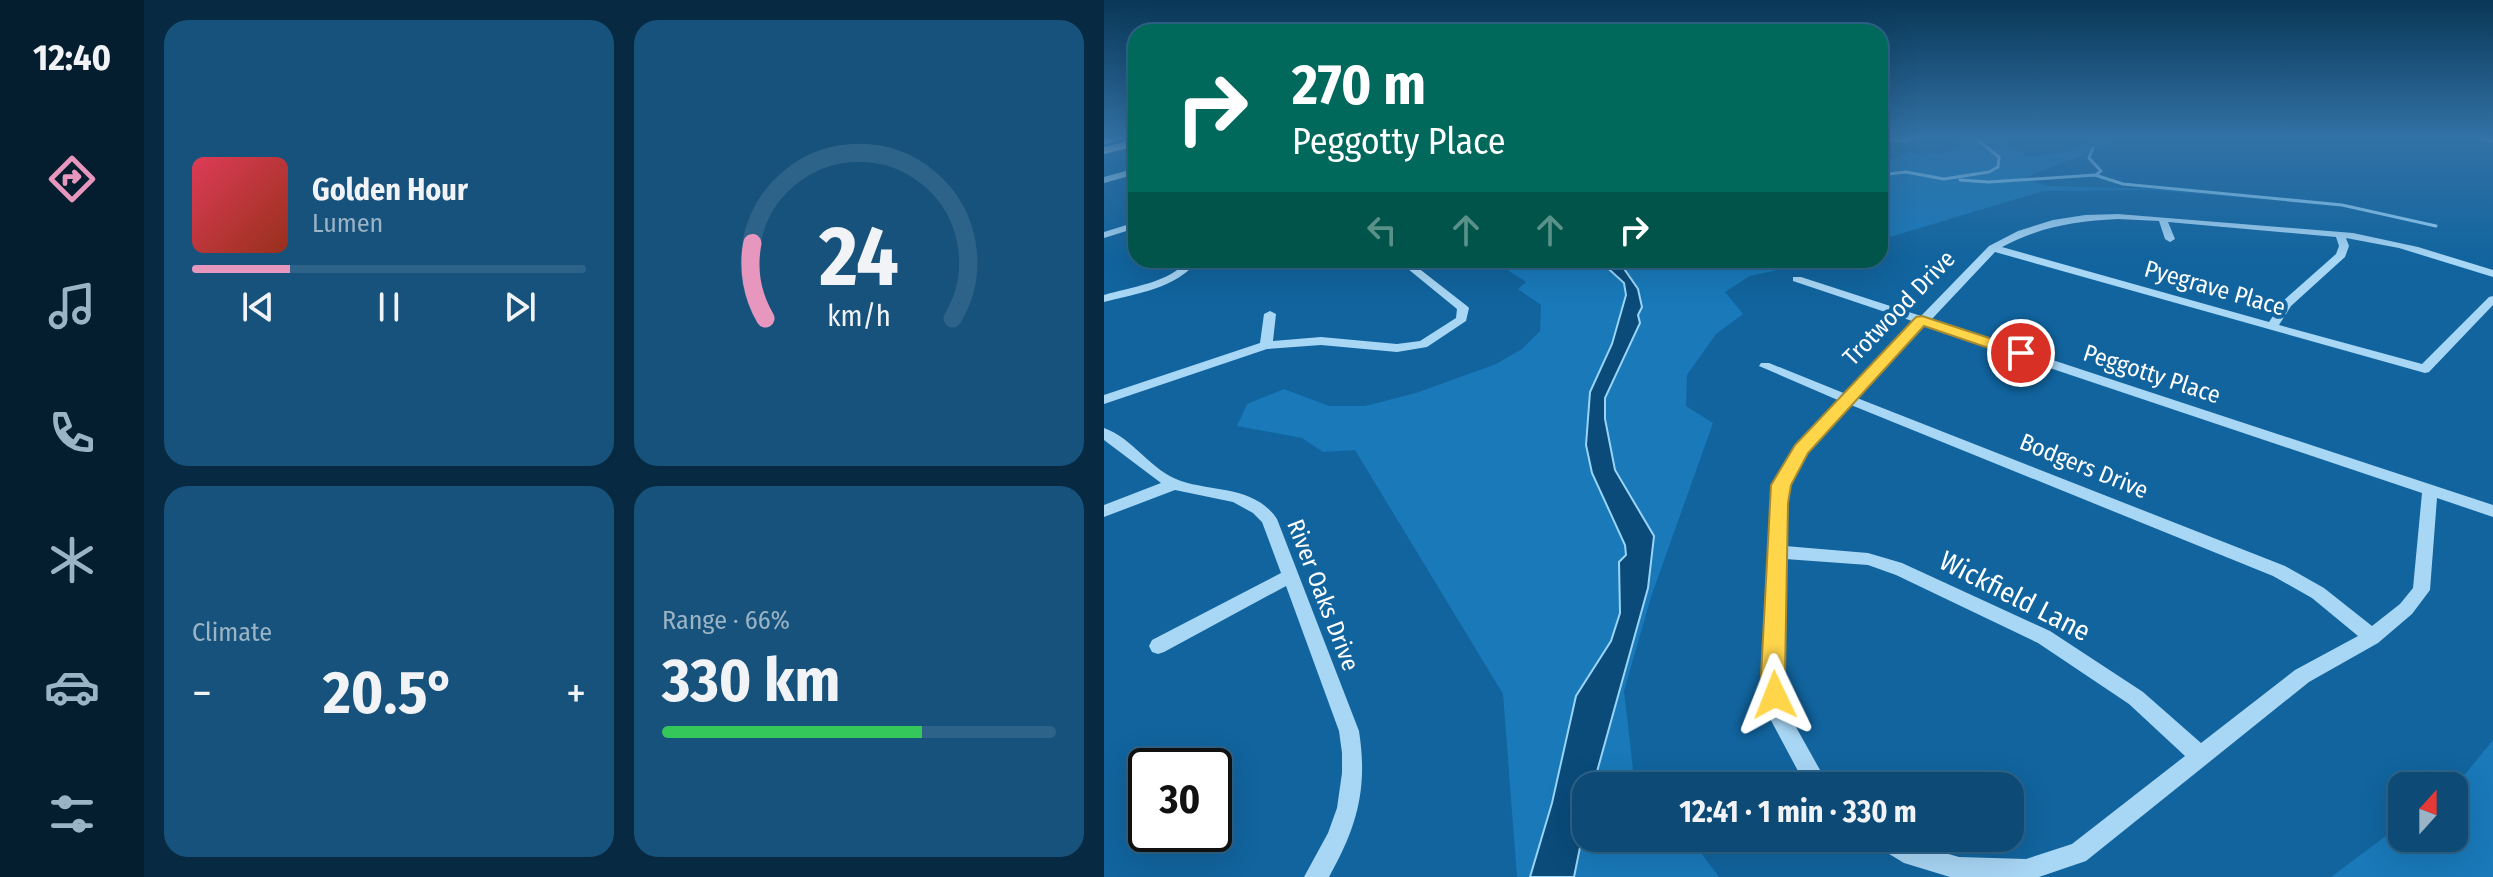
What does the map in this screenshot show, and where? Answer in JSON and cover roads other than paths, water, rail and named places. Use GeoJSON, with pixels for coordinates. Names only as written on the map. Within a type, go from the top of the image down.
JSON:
{"type":"FeatureCollection","features":[{"type":"Feature","properties":{"kind":"street","name":"Trotwood Drive"},"geometry":{"type":"LineString","coordinates":[[1810,772],[1777,713],[1773,676],[1778,503],[1787,470],[1801,449],[1993,248],[2024,231],[2062,221],[2108,217],[2340,235],[2407,247],[2493,274]]}},
{"type":"Feature","properties":{"kind":"street"},"geometry":{"type":"LineString","coordinates":[[2163,220],[2170,239]]}},
{"type":"Feature","properties":{"kind":"street"},"geometry":{"type":"LineString","coordinates":[[1104,235],[1128,228]]}},
{"type":"Feature","properties":{"kind":"street"},"geometry":{"type":"LineString","coordinates":[[1124,229],[1128,231]]}},
{"type":"Feature","properties":{"kind":"street"},"geometry":{"type":"LineString","coordinates":[[2272,327],[2291,296],[2341,255],[2344,246],[2340,235]]}},
{"type":"Feature","properties":{"kind":"street","name":"Pyegrave Place"},"geometry":{"type":"LineString","coordinates":[[1993,248],[2425,369],[2493,299]]}},
{"type":"Feature","properties":{"kind":"street"},"geometry":{"type":"LineString","coordinates":[[1104,299],[1176,276],[1185,268]]}},
{"type":"Feature","properties":{"kind":"street"},"geometry":{"type":"LineString","coordinates":[[1104,400],[1266,345],[1321,341],[1397,348],[1423,344],[1462,319],[1463,308],[1412,268]]}},
{"type":"Feature","properties":{"kind":"street","name":"Peggotty Place"},"geometry":{"type":"LineString","coordinates":[[1797,279],[2493,511]]}},
{"type":"Feature","properties":{"kind":"street"},"geometry":{"type":"LineString","coordinates":[[1266,345],[1270,314]]}},
{"type":"Feature","properties":{"kind":"street","name":"Bodgers Drive"},"geometry":{"type":"LineString","coordinates":[[1765,366],[2279,571],[2318,593],[2372,637]]}},
{"type":"Feature","properties":{"kind":"street","name":"River Oaks Drive"},"geometry":{"type":"LineString","coordinates":[[1104,433],[1174,484],[1228,494],[1255,504],[1269,519],[1349,731],[1355,764],[1351,798],[1340,836],[1316,877]]}},
{"type":"Feature","properties":{"kind":"street"},"geometry":{"type":"LineString","coordinates":[[1104,511],[1174,484]]}},
{"type":"Feature","properties":{"kind":"street"},"geometry":{"type":"LineString","coordinates":[[1907,852],[1959,868],[2026,870],[2078,853],[2302,676],[2372,637],[2406,609],[2421,590],[2430,490]]}},
{"type":"Feature","properties":{"kind":"street","name":"Wickfield Lane"},"geometry":{"type":"LineString","coordinates":[[1777,552],[1868,559],[1902,570],[2044,637],[2136,698],[2199,755]]}},
{"type":"Feature","properties":{"kind":"street"},"geometry":{"type":"LineString","coordinates":[[1158,646],[1292,575]]}},
{"type":"Feature","properties":{"kind":"waterway"},"geometry":{"type":"LineString","coordinates":[[1960,180],[1989,182],[2036,179]]}},
{"type":"Feature","properties":{"kind":"waterway"},"geometry":{"type":"LineString","coordinates":[[2107,179],[2123,184],[2342,205],[2436,226]]}}]}
